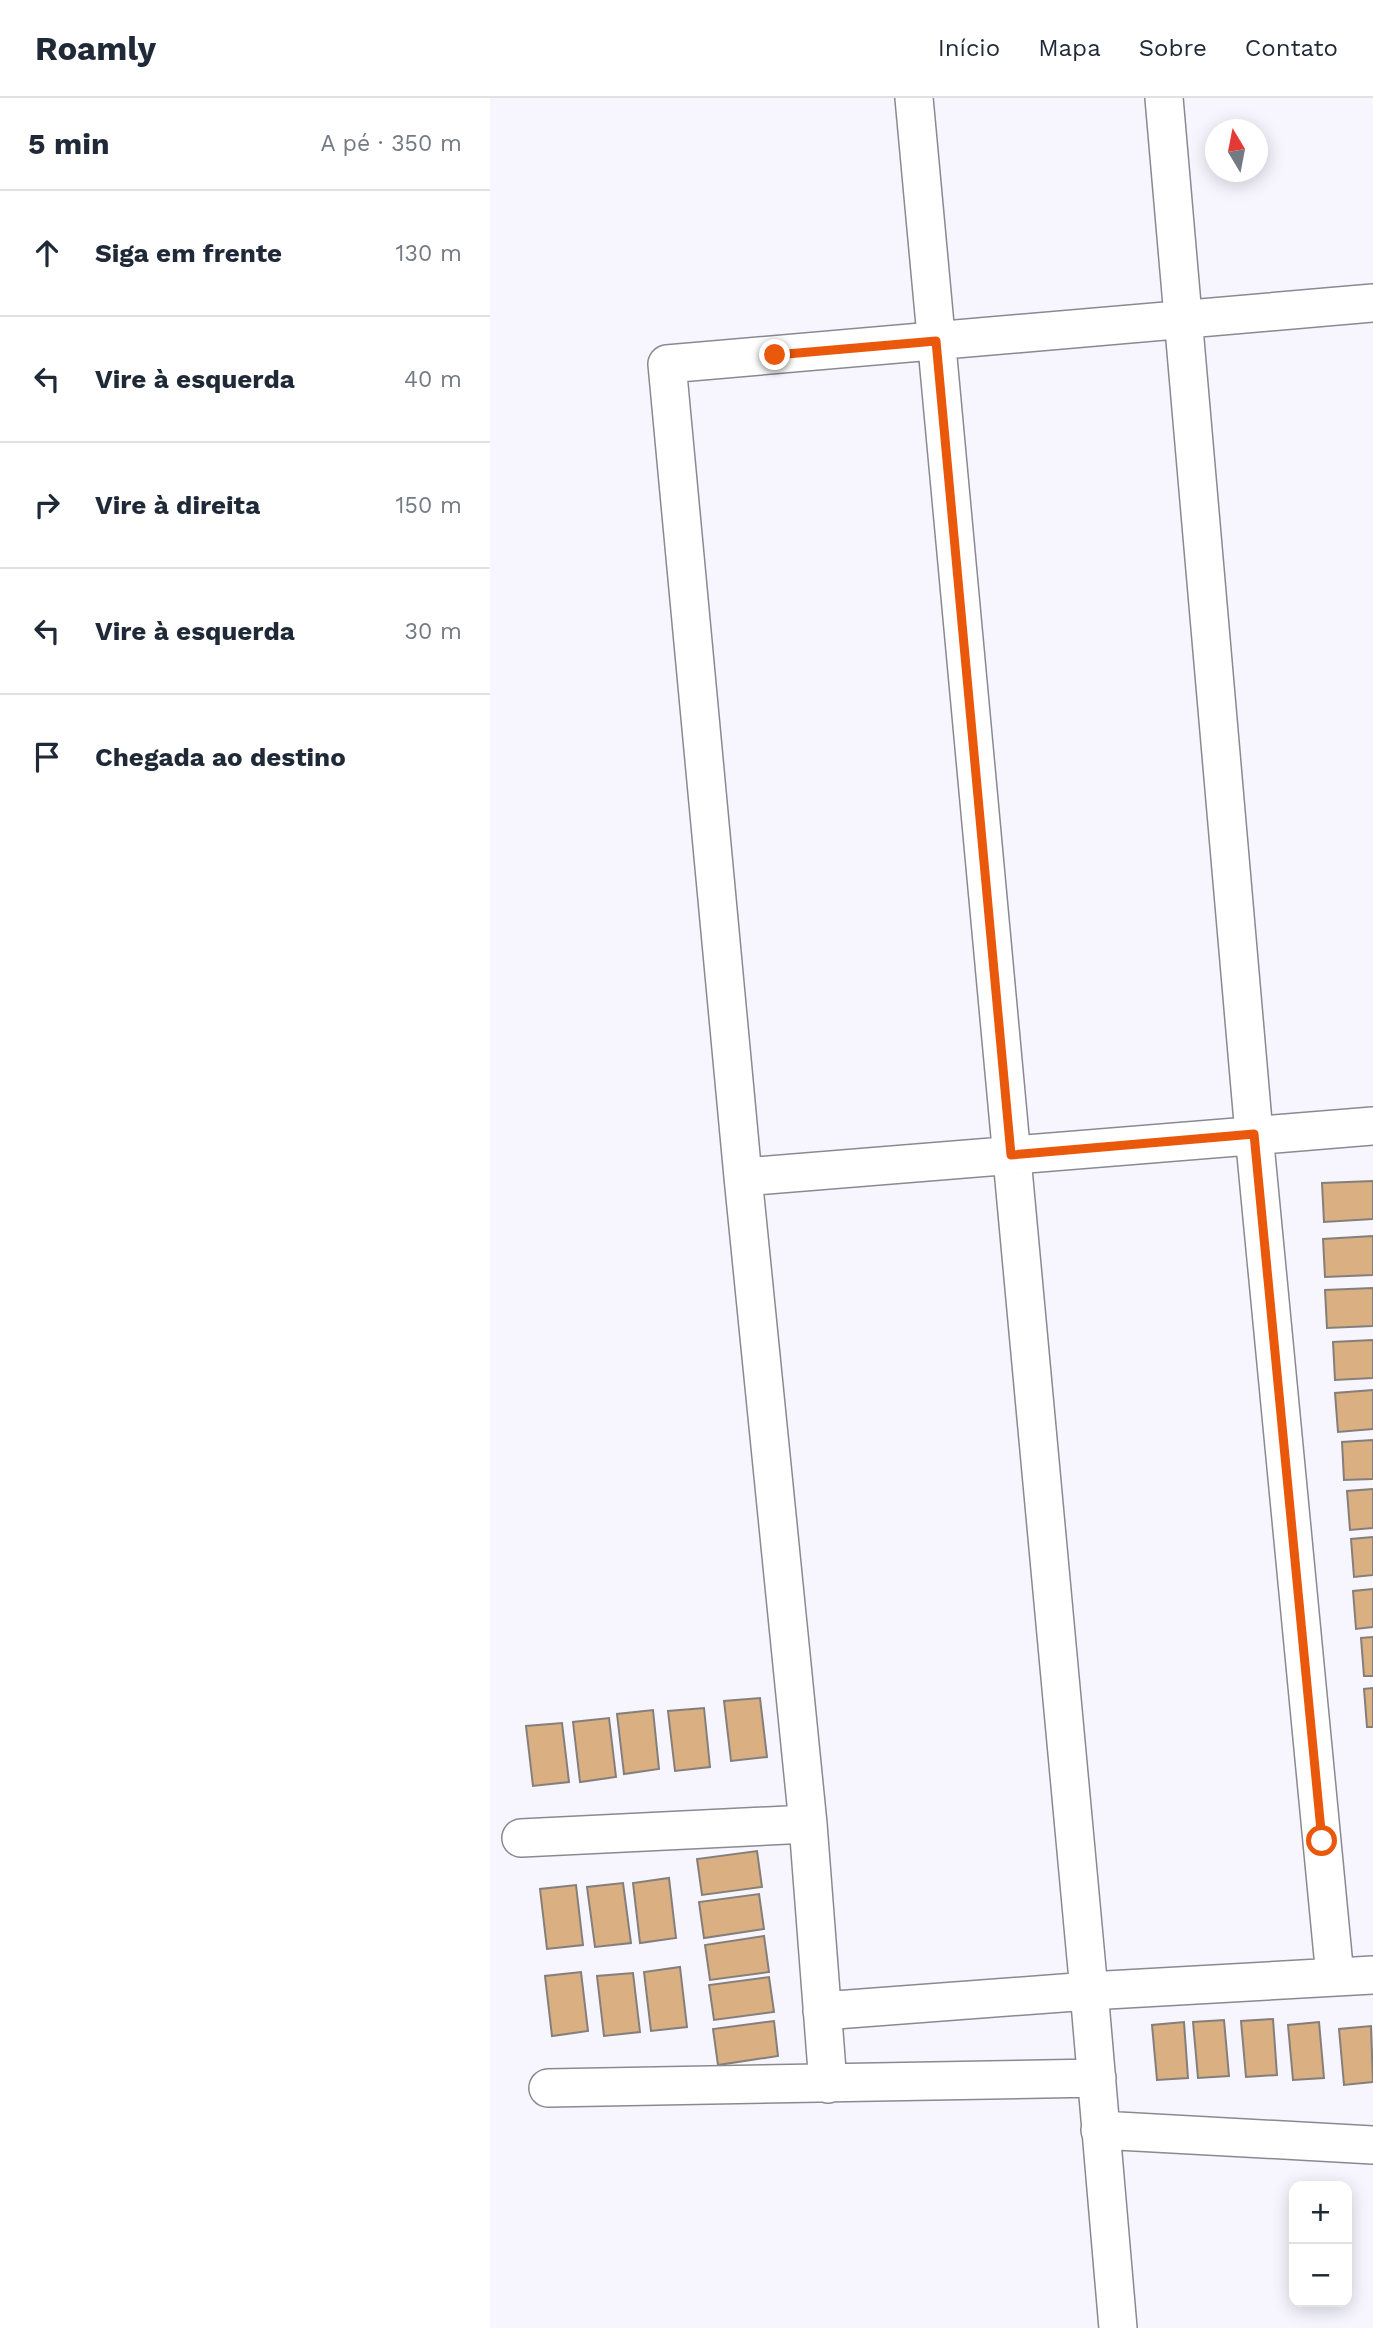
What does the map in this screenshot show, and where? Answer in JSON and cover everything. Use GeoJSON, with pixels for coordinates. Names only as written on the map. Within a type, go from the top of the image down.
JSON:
{"type":"FeatureCollection","features":[{"type":"Feature","properties":{"kind":"street"},"geometry":{"type":"LineString","coordinates":[[914,98],[1118,2328]]}},
{"type":"Feature","properties":{"kind":"street"},"geometry":{"type":"LineString","coordinates":[[1164,98],[1254,1134],[1335,1977]]}},
{"type":"Feature","properties":{"kind":"street"},"geometry":{"type":"LineString","coordinates":[[828,2084],[808,1824],[743,1177],[667,364],[1373,303]]}},
{"type":"Feature","properties":{"kind":"street"},"geometry":{"type":"LineString","coordinates":[[743,1177],[1373,1126]]}},
{"type":"Feature","properties":{"kind":"street"},"geometry":{"type":"LineString","coordinates":[[521,1838],[808,1824]]}},
{"type":"Feature","properties":{"kind":"street"},"geometry":{"type":"LineString","coordinates":[[821,2011],[1089,1991],[1373,1975]]}},
{"type":"Feature","properties":{"kind":"street"},"geometry":{"type":"LineString","coordinates":[[548,2088],[1097,2078]]}},
{"type":"Feature","properties":{"kind":"street"},"geometry":{"type":"LineString","coordinates":[[1100,2130],[1373,2145]]}},
{"type":"Feature","properties":{"kind":"building"},"geometry":{"type":"Polygon","coordinates":[[[1373,1181],[1373,1219],[1324,1222],[1322,1183],[1373,1181]]]}},
{"type":"Feature","properties":{"kind":"building"},"geometry":{"type":"Polygon","coordinates":[[[1373,1236],[1373,1275],[1325,1277],[1323,1239],[1373,1236]]]}},
{"type":"Feature","properties":{"kind":"building"},"geometry":{"type":"Polygon","coordinates":[[[1373,1288],[1373,1326],[1327,1328],[1325,1290],[1373,1288]]]}},
{"type":"Feature","properties":{"kind":"building"},"geometry":{"type":"Polygon","coordinates":[[[1373,1340],[1373,1378],[1335,1380],[1333,1342],[1373,1340]]]}},
{"type":"Feature","properties":{"kind":"building"},"geometry":{"type":"Polygon","coordinates":[[[1373,1390],[1373,1429],[1338,1432],[1335,1393],[1373,1390]]]}},
{"type":"Feature","properties":{"kind":"building"},"geometry":{"type":"Polygon","coordinates":[[[1373,1440],[1373,1479],[1344,1480],[1342,1442],[1373,1440]]]}},
{"type":"Feature","properties":{"kind":"building"},"geometry":{"type":"Polygon","coordinates":[[[1373,1489],[1373,1528],[1350,1530],[1347,1491],[1373,1489]]]}},
{"type":"Feature","properties":{"kind":"building"},"geometry":{"type":"Polygon","coordinates":[[[1373,1537],[1373,1575],[1354,1577],[1351,1539],[1373,1537]]]}},
{"type":"Feature","properties":{"kind":"building"},"geometry":{"type":"Polygon","coordinates":[[[1373,1589],[1373,1627],[1356,1629],[1353,1591],[1373,1589]]]}},
{"type":"Feature","properties":{"kind":"building"},"geometry":{"type":"Polygon","coordinates":[[[1373,1637],[1373,1676],[1364,1676],[1361,1638],[1373,1637]]]}},
{"type":"Feature","properties":{"kind":"building"},"geometry":{"type":"Polygon","coordinates":[[[1373,1688],[1373,1727],[1367,1727],[1364,1689],[1373,1688]]]}},
{"type":"Feature","properties":{"kind":"building"},"geometry":{"type":"Polygon","coordinates":[[[760,1698],[767,1757],[731,1761],[724,1701],[760,1698]]]}},
{"type":"Feature","properties":{"kind":"building"},"geometry":{"type":"Polygon","coordinates":[[[704,1708],[710,1767],[675,1771],[668,1711],[704,1708]]]}},
{"type":"Feature","properties":{"kind":"building"},"geometry":{"type":"Polygon","coordinates":[[[653,1710],[659,1769],[624,1774],[617,1714],[653,1710]]]}},
{"type":"Feature","properties":{"kind":"building"},"geometry":{"type":"Polygon","coordinates":[[[609,1718],[616,1777],[580,1782],[573,1722],[609,1718]]]}},
{"type":"Feature","properties":{"kind":"building"},"geometry":{"type":"Polygon","coordinates":[[[562,1723],[569,1782],[533,1786],[526,1726],[562,1723]]]}},
{"type":"Feature","properties":{"kind":"building"},"geometry":{"type":"Polygon","coordinates":[[[757,1851],[762,1887],[702,1895],[697,1859],[757,1851]]]}},
{"type":"Feature","properties":{"kind":"building"},"geometry":{"type":"Polygon","coordinates":[[[669,1878],[676,1938],[640,1943],[633,1883],[669,1878]]]}},
{"type":"Feature","properties":{"kind":"building"},"geometry":{"type":"Polygon","coordinates":[[[623,1883],[631,1943],[595,1947],[587,1887],[623,1883]]]}},
{"type":"Feature","properties":{"kind":"building"},"geometry":{"type":"Polygon","coordinates":[[[576,1885],[583,1945],[547,1949],[540,1889],[576,1885]]]}},
{"type":"Feature","properties":{"kind":"building"},"geometry":{"type":"Polygon","coordinates":[[[759,1894],[764,1929],[704,1938],[699,1902],[759,1894]]]}},
{"type":"Feature","properties":{"kind":"building"},"geometry":{"type":"Polygon","coordinates":[[[764,1936],[769,1972],[710,1980],[705,1945],[764,1936]]]}},
{"type":"Feature","properties":{"kind":"building"},"geometry":{"type":"Polygon","coordinates":[[[680,1967],[687,2027],[651,2031],[644,1972],[680,1967]]]}},
{"type":"Feature","properties":{"kind":"building"},"geometry":{"type":"Polygon","coordinates":[[[581,1972],[588,2031],[552,2036],[545,1976],[581,1972]]]}},
{"type":"Feature","properties":{"kind":"building"},"geometry":{"type":"Polygon","coordinates":[[[633,1973],[640,2032],[604,2036],[597,1976],[633,1973]]]}},
{"type":"Feature","properties":{"kind":"building"},"geometry":{"type":"Polygon","coordinates":[[[769,1977],[774,2012],[714,2020],[709,1985],[769,1977]]]}},
{"type":"Feature","properties":{"kind":"building"},"geometry":{"type":"Polygon","coordinates":[[[1273,2019],[1277,2075],[1246,2077],[1241,2021],[1273,2019]]]}},
{"type":"Feature","properties":{"kind":"building"},"geometry":{"type":"Polygon","coordinates":[[[1224,2020],[1229,2076],[1198,2078],[1193,2022],[1224,2020]]]}},
{"type":"Feature","properties":{"kind":"building"},"geometry":{"type":"Polygon","coordinates":[[[774,2021],[778,2056],[718,2065],[713,2029],[774,2021]]]}},
{"type":"Feature","properties":{"kind":"building"},"geometry":{"type":"Polygon","coordinates":[[[1184,2022],[1188,2078],[1157,2080],[1152,2025],[1184,2022]]]}},
{"type":"Feature","properties":{"kind":"building"},"geometry":{"type":"Polygon","coordinates":[[[1319,2022],[1324,2078],[1293,2080],[1288,2025],[1319,2022]]]}},
{"type":"Feature","properties":{"kind":"building"},"geometry":{"type":"Polygon","coordinates":[[[1371,2026],[1373,2082],[1344,2085],[1339,2029],[1371,2026]]]}},
{"type":"Feature","properties":{"kind":"route"},"geometry":{"type":"LineString","coordinates":[[775,355],[936,341],[1011,1155],[1254,1134],[1322,1841]]}}]}
